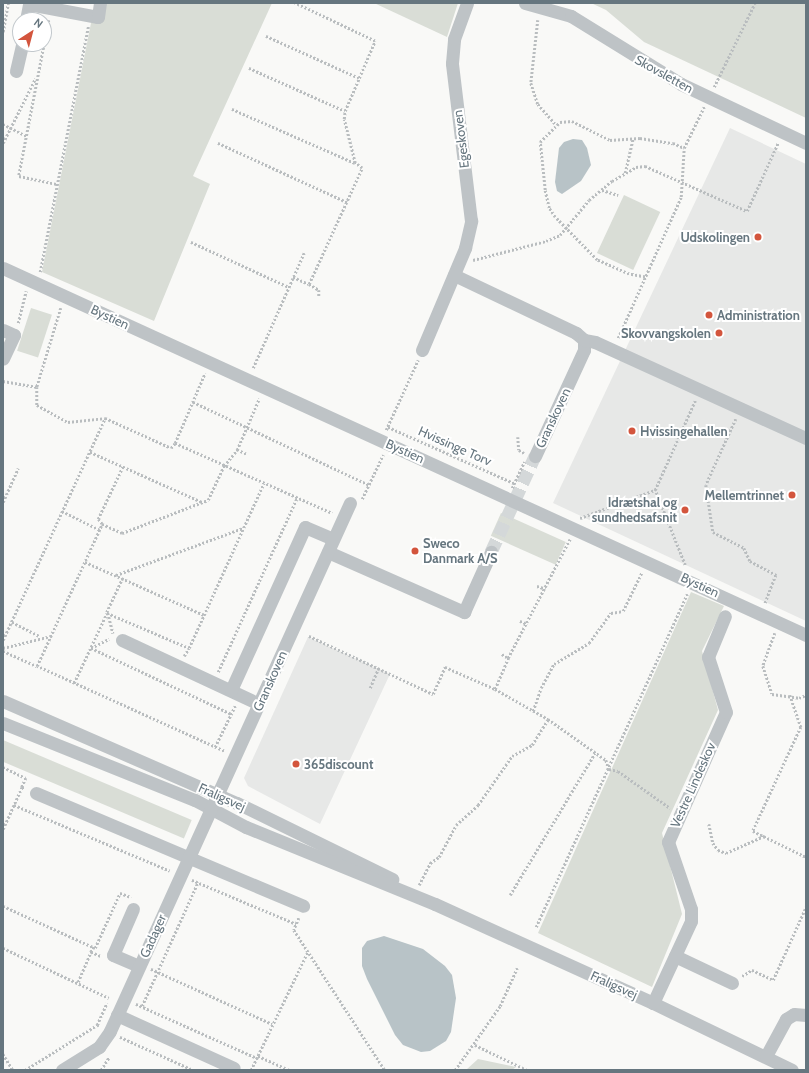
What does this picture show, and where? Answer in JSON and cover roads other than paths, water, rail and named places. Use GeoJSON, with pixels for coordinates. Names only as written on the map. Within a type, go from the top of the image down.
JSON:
{"type":"FeatureCollection","features":[{"type":"Feature","properties":{"kind":"street"},"geometry":{"type":"LineString","coordinates":[[28,12],[29,4],[98,17],[100,3]]}},
{"type":"Feature","properties":{"kind":"street","name":"Egeskoven"},"geometry":{"type":"LineString","coordinates":[[422,350],[465,248],[471,221],[452,63],[454,39],[467,3]]}},
{"type":"Feature","properties":{"kind":"street","name":"Skovsletten"},"geometry":{"type":"LineString","coordinates":[[525,3],[571,16],[649,67],[708,98],[806,142]]}},
{"type":"Feature","properties":{"kind":"street"},"geometry":{"type":"LineString","coordinates":[[16,71],[20,52]]}},
{"type":"Feature","properties":{"kind":"street","name":"Bystien"},"geometry":{"type":"LineString","coordinates":[[3,268],[806,634]]}},
{"type":"Feature","properties":{"kind":"street"},"geometry":{"type":"LineString","coordinates":[[454,275],[576,333],[584,340],[595,342],[806,438]]}},
{"type":"Feature","properties":{"kind":"street"},"geometry":{"type":"LineString","coordinates":[[3,359],[8,333]]}},
{"type":"Feature","properties":{"kind":"street","name":"Granskoven"},"geometry":{"type":"LineString","coordinates":[[531,455],[584,350],[584,340]]}},
{"type":"Feature","properties":{"kind":"street","name":"Granskoven"},"geometry":{"type":"LineString","coordinates":[[210,810],[236,757],[350,503]]}},
{"type":"Feature","properties":{"kind":"street"},"geometry":{"type":"LineString","coordinates":[[230,690],[305,527],[333,539]]}},
{"type":"Feature","properties":{"kind":"street"},"geometry":{"type":"LineString","coordinates":[[328,552],[464,612],[490,552]]}},
{"type":"Feature","properties":{"kind":"street","name":"Vestre Lindeskov"},"geometry":{"type":"LineString","coordinates":[[654,1003],[691,921],[691,909],[668,842],[726,712],[708,657],[725,616]]}},
{"type":"Feature","properties":{"kind":"street"},"geometry":{"type":"LineString","coordinates":[[122,640],[259,704]]}},
{"type":"Feature","properties":{"kind":"street","name":"Fraligsvej"},"geometry":{"type":"LineString","coordinates":[[3,701],[218,794],[373,868],[434,904]]}},
{"type":"Feature","properties":{"kind":"street","name":"Fraligsvej"},"geometry":{"type":"LineString","coordinates":[[3,723],[194,800],[210,810],[246,827],[434,904],[654,1003],[766,1056],[792,1070]]}},
{"type":"Feature","properties":{"kind":"street"},"geometry":{"type":"LineString","coordinates":[[36,793],[303,906]]}},
{"type":"Feature","properties":{"kind":"street","name":"Gadager"},"geometry":{"type":"LineString","coordinates":[[62,1070],[99,1047],[114,1033],[140,965],[210,810]]}},
{"type":"Feature","properties":{"kind":"street"},"geometry":{"type":"LineString","coordinates":[[134,904],[113,955],[140,965]]}},
{"type":"Feature","properties":{"kind":"street"},"geometry":{"type":"LineString","coordinates":[[675,956],[732,983]]}},
{"type":"Feature","properties":{"kind":"street"},"geometry":{"type":"LineString","coordinates":[[766,1056],[786,1019],[794,1014],[806,1015]]}},
{"type":"Feature","properties":{"kind":"street"},"geometry":{"type":"LineString","coordinates":[[121,1017],[234,1068]]}},
{"type":"Feature","properties":{"kind":"tunnel"},"geometry":{"type":"LineString","coordinates":[[491,552],[535,456]]}},
{"type":"Feature","properties":{"kind":"place","name":"Udskolingen"},"geometry":{"type":"Point","coordinates":[758,237]}},
{"type":"Feature","properties":{"kind":"place","name":"Administration"},"geometry":{"type":"Point","coordinates":[709,315]}},
{"type":"Feature","properties":{"kind":"place","name":"Skovvangskolen"},"geometry":{"type":"Point","coordinates":[719,333]}},
{"type":"Feature","properties":{"kind":"place","name":"Hvissingehallen"},"geometry":{"type":"Point","coordinates":[632,431]}},
{"type":"Feature","properties":{"kind":"place","name":"Mellemtrinnet"},"geometry":{"type":"Point","coordinates":[792,495]}},
{"type":"Feature","properties":{"kind":"place","name":"Idrætshal og sundhedsafsnit"},"geometry":{"type":"Point","coordinates":[685,510]}},
{"type":"Feature","properties":{"kind":"place","name":"Sweco Danmark A/S"},"geometry":{"type":"Point","coordinates":[415,551]}},
{"type":"Feature","properties":{"kind":"place","name":"365discount"},"geometry":{"type":"Point","coordinates":[296,764]}}]}
